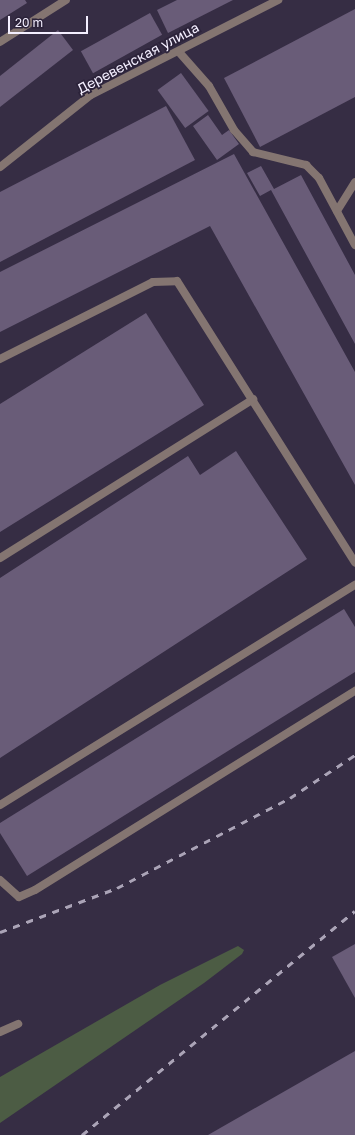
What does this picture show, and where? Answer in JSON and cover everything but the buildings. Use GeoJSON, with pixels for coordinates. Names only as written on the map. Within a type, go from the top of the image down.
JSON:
{"type":"FeatureCollection","features":[{"type":"Feature","properties":{"kind":"lane"},"geometry":{"type":"LineString","coordinates":[[0,42],[66,0]]}},
{"type":"Feature","properties":{"kind":"lane","name":"Деревенская улица"},"geometry":{"type":"LineString","coordinates":[[0,167],[91,95],[179,52],[278,0]]}},
{"type":"Feature","properties":{"kind":"lane"},"geometry":{"type":"LineString","coordinates":[[179,52],[209,86],[234,130],[253,152],[306,165],[319,178],[355,245]]}},
{"type":"Feature","properties":{"kind":"lane"},"geometry":{"type":"LineString","coordinates":[[337,212],[355,182]]}},
{"type":"Feature","properties":{"kind":"lane"},"geometry":{"type":"LineString","coordinates":[[0,359],[153,282],[177,281],[253,399],[355,563]]}},
{"type":"Feature","properties":{"kind":"lane"},"geometry":{"type":"LineString","coordinates":[[0,558],[253,399]]}},
{"type":"Feature","properties":{"kind":"lane"},"geometry":{"type":"LineString","coordinates":[[0,805],[355,585]]}},
{"type":"Feature","properties":{"kind":"lane"},"geometry":{"type":"LineString","coordinates":[[0,880],[18,897],[35,890],[355,691]]}},
{"type":"Feature","properties":{"kind":"lane"},"geometry":{"type":"LineString","coordinates":[[0,1032],[18,1024]]}},
{"type":"Feature","properties":{"kind":"green space"},"geometry":{"type":"Polygon","coordinates":[[[238,946],[244,950],[242,954],[204,983],[0,1123],[0,1077],[160,985],[238,946]]]}},
{"type":"Feature","properties":{"kind":"railway"},"geometry":{"type":"LineString","coordinates":[[0,932],[117,888],[290,798],[355,755]]}},
{"type":"Feature","properties":{"kind":"railway"},"geometry":{"type":"LineString","coordinates":[[82,1135],[355,911]]}}]}
